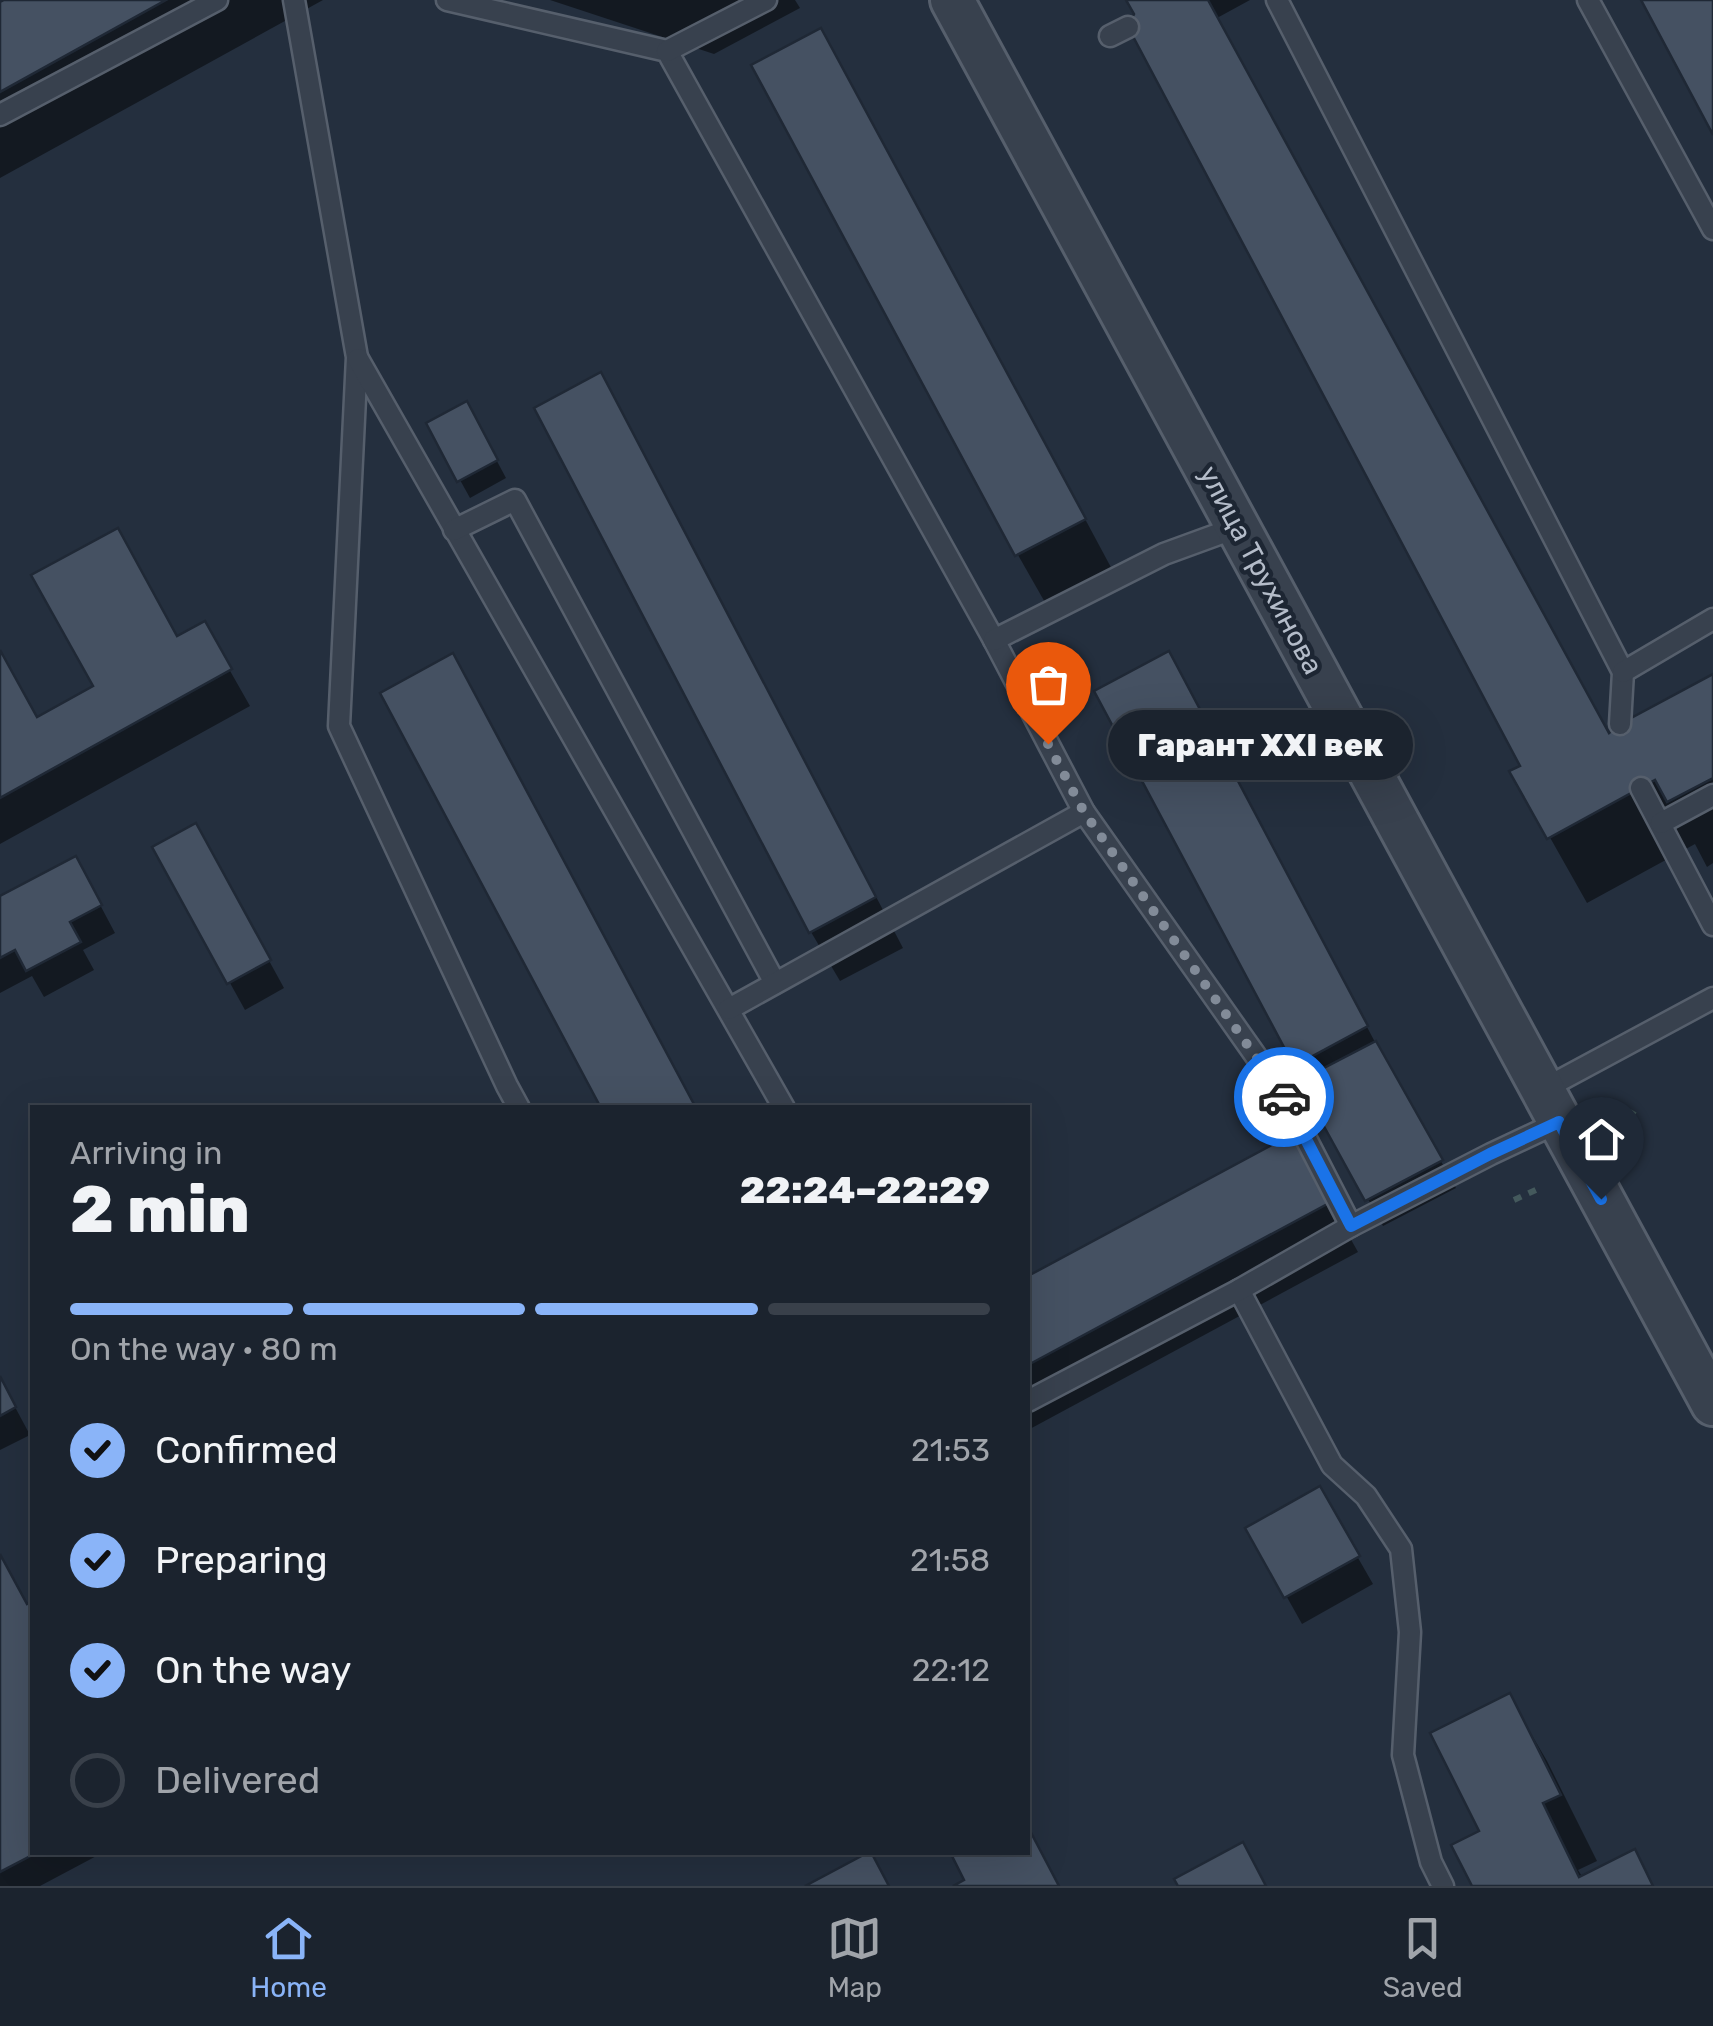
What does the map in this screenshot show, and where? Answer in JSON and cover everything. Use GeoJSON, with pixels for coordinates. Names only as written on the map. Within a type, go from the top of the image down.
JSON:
{"type":"FeatureCollection","features":[{"type":"Feature","properties":{"kind":"street","name":"улица Трухинова"},"geometry":{"type":"LineString","coordinates":[[952,0],[1713,1404]]}},
{"type":"Feature","properties":{"kind":"lane"},"geometry":{"type":"LineString","coordinates":[[0,115],[218,0]]}},
{"type":"Feature","properties":{"kind":"lane"},"geometry":{"type":"LineString","coordinates":[[294,0],[358,357],[339,726],[518,1105]]}},
{"type":"Feature","properties":{"kind":"lane"},"geometry":{"type":"LineString","coordinates":[[447,0],[667,52],[766,0]]}},
{"type":"Feature","properties":{"kind":"lane"},"geometry":{"type":"LineString","coordinates":[[1277,0],[1623,672],[1620,724]]}},
{"type":"Feature","properties":{"kind":"lane"},"geometry":{"type":"LineString","coordinates":[[1588,0],[1713,229]]}},
{"type":"Feature","properties":{"kind":"lane"},"geometry":{"type":"LineString","coordinates":[[667,52],[994,640],[1084,812],[1284,1096],[1351,1226]]}},
{"type":"Feature","properties":{"kind":"lane"},"geometry":{"type":"LineString","coordinates":[[358,357],[782,1105]]}},
{"type":"Feature","properties":{"kind":"lane"},"geometry":{"type":"LineString","coordinates":[[454,530],[515,500],[776,983]]}},
{"type":"Feature","properties":{"kind":"lane"},"geometry":{"type":"LineString","coordinates":[[994,640],[1164,554],[1238,527]]}},
{"type":"Feature","properties":{"kind":"lane"},"geometry":{"type":"LineString","coordinates":[[1623,672],[1713,619]]}},
{"type":"Feature","properties":{"kind":"lane"},"geometry":{"type":"LineString","coordinates":[[1640,788],[1713,925]]}},
{"type":"Feature","properties":{"kind":"lane"},"geometry":{"type":"LineString","coordinates":[[1661,823],[1713,795]]}},
{"type":"Feature","properties":{"kind":"lane"},"geometry":{"type":"LineString","coordinates":[[730,1009],[1084,812]]}},
{"type":"Feature","properties":{"kind":"lane"},"geometry":{"type":"LineString","coordinates":[[1030,1400],[1490,1154],[1551,1106],[1713,998]]}},
{"type":"Feature","properties":{"kind":"lane"},"geometry":{"type":"LineString","coordinates":[[1239,1290],[1332,1465],[1366,1496],[1401,1549],[1410,1632],[1403,1755],[1431,1862],[1444,1886]]}},
{"type":"Feature","properties":{"kind":"path"},"geometry":{"type":"LineString","coordinates":[[1611,1149],[1634,1111]]}},
{"type":"Feature","properties":{"kind":"path"},"geometry":{"type":"LineString","coordinates":[[1514,1200],[1540,1188]]}},
{"type":"Feature","properties":{"kind":"building"},"geometry":{"type":"Polygon","coordinates":[[[166,0],[0,92],[0,2],[166,0]]]}},
{"type":"Feature","properties":{"kind":"building"},"geometry":{"type":"Polygon","coordinates":[[[1126,0],[1208,0],[1609,733],[1713,674],[1713,778],[1667,802],[1655,780],[1547,839],[1509,771],[1520,766],[1128,27],[1134,14],[1126,0]]]}},
{"type":"Feature","properties":{"kind":"building"},"geometry":{"type":"Polygon","coordinates":[[[1641,0],[1713,0],[1713,135],[1641,0]]]}},
{"type":"Feature","properties":{"kind":"building"},"geometry":{"type":"Polygon","coordinates":[[[821,28],[1086,519],[1015,556],[751,65],[821,28]]]}},
{"type":"Feature","properties":{"kind":"building"},"geometry":{"type":"Polygon","coordinates":[[[601,372],[876,897],[809,933],[534,408],[601,372]]]}},
{"type":"Feature","properties":{"kind":"building"},"geometry":{"type":"Polygon","coordinates":[[[467,401],[498,460],[457,482],[426,423],[467,401]]]}},
{"type":"Feature","properties":{"kind":"building"},"geometry":{"type":"Polygon","coordinates":[[[118,528],[177,636],[205,621],[232,669],[0,798],[0,650],[37,717],[93,686],[31,575],[118,528]]]}},
{"type":"Feature","properties":{"kind":"building"},"geometry":{"type":"Polygon","coordinates":[[[1169,651],[1368,1026],[1294,1066],[1094,691],[1169,651]]]}},
{"type":"Feature","properties":{"kind":"building"},"geometry":{"type":"Polygon","coordinates":[[[453,653],[694,1105],[599,1105],[380,693],[453,653]]]}},
{"type":"Feature","properties":{"kind":"building"},"geometry":{"type":"Polygon","coordinates":[[[196,823],[271,960],[227,984],[152,847],[196,823]]]}},
{"type":"Feature","properties":{"kind":"building"},"geometry":{"type":"Polygon","coordinates":[[[76,856],[102,905],[70,922],[81,942],[26,971],[15,950],[0,958],[0,896],[76,856]]]}},
{"type":"Feature","properties":{"kind":"building"},"geometry":{"type":"Polygon","coordinates":[[[1376,1041],[1443,1160],[1365,1201],[1299,1081],[1376,1041]]]}},
{"type":"Feature","properties":{"kind":"building"},"geometry":{"type":"Polygon","coordinates":[[[1294,1133],[1331,1202],[1030,1364],[1030,1275],[1294,1133]]]}},
{"type":"Feature","properties":{"kind":"building"},"geometry":{"type":"Polygon","coordinates":[[[0,1376],[16,1407],[0,1416],[0,1376]]]}},
{"type":"Feature","properties":{"kind":"building"},"geometry":{"type":"Polygon","coordinates":[[[1320,1486],[1360,1556],[1284,1598],[1245,1528],[1320,1486]]]}},
{"type":"Feature","properties":{"kind":"building"},"geometry":{"type":"Polygon","coordinates":[[[0,1554],[27,1604],[30,1602],[32,1855],[0,1872],[0,1554]]]}},
{"type":"Feature","properties":{"kind":"building"},"geometry":{"type":"Polygon","coordinates":[[[1510,1693],[1561,1795],[1543,1803],[1579,1877],[1635,1849],[1653,1886],[1472,1886],[1451,1845],[1479,1831],[1430,1733],[1510,1693]]]}},
{"type":"Feature","properties":{"kind":"building"},"geometry":{"type":"Polygon","coordinates":[[[1030,1831],[1059,1886],[953,1886],[964,1880],[952,1855],[1030,1855],[1030,1831]]]}},
{"type":"Feature","properties":{"kind":"building"},"geometry":{"type":"Polygon","coordinates":[[[1243,1842],[1266,1886],[1178,1886],[1174,1879],[1243,1842]]]}},
{"type":"Feature","properties":{"kind":"building"},"geometry":{"type":"Polygon","coordinates":[[[863,1855],[873,1855],[889,1886],[805,1886],[863,1855]]]}},
{"type":"Feature","properties":{"kind":"way so far"},"geometry":{"type":"LineString","coordinates":[[1048,744],[1084,812],[1284,1097]]}},
{"type":"Feature","properties":{"kind":"place","name":"Гарант XXI век"},"geometry":{"type":"Point","coordinates":[1048,744]}},
{"type":"Feature","properties":{"kind":"route"},"geometry":{"type":"LineString","coordinates":[[1284,1097],[1351,1226],[1559,1122],[1601,1199]]}}]}
